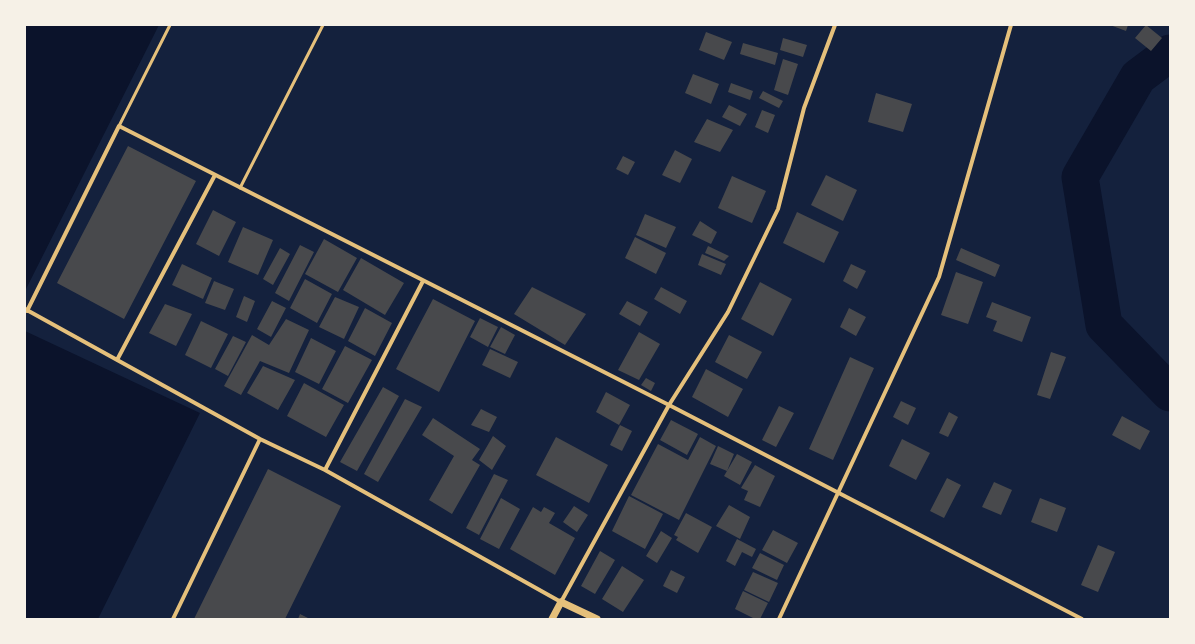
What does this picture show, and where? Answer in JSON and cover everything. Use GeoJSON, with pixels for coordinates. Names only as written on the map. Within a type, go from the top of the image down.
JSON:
{"type":"FeatureCollection","features":[{"type":"Feature","properties":{"kind":"street"},"geometry":{"type":"LineString","coordinates":[[552,619],[669,405],[728,312],[778,209],[804,108],[835,25]]}},
{"type":"Feature","properties":{"kind":"street"},"geometry":{"type":"LineString","coordinates":[[779,619],[938,277],[1011,25]]}},
{"type":"Feature","properties":{"kind":"street"},"geometry":{"type":"LineString","coordinates":[[597,619],[561,602],[325,470],[260,439],[26,310],[119,126],[669,405],[838,494],[1082,619]]}},
{"type":"Feature","properties":{"kind":"street"},"geometry":{"type":"LineString","coordinates":[[117,360],[216,175]]}},
{"type":"Feature","properties":{"kind":"street"},"geometry":{"type":"LineString","coordinates":[[325,470],[423,281]]}},
{"type":"Feature","properties":{"kind":"street"},"geometry":{"type":"LineString","coordinates":[[173,619],[260,439]]}},
{"type":"Feature","properties":{"kind":"lane"},"geometry":{"type":"LineString","coordinates":[[119,126],[170,25]]}},
{"type":"Feature","properties":{"kind":"lane"},"geometry":{"type":"LineString","coordinates":[[240,188],[323,25]]}},
{"type":"Feature","properties":{"kind":"water"},"geometry":{"type":"Polygon","coordinates":[[[25,25],[159,25],[25,291],[25,25]]]}},
{"type":"Feature","properties":{"kind":"water"},"geometry":{"type":"Polygon","coordinates":[[[25,331],[200,413],[98,619],[25,619],[25,331]]]}},
{"type":"Feature","properties":{"kind":"building"},"geometry":{"type":"Polygon","coordinates":[[[1110,25],[1128,25],[1126,31],[1110,25]]]}},
{"type":"Feature","properties":{"kind":"building"},"geometry":{"type":"Polygon","coordinates":[[[1146,25],[1162,38],[1151,51],[1135,38],[1146,25]]]}},
{"type":"Feature","properties":{"kind":"building"},"geometry":{"type":"Polygon","coordinates":[[[706,32],[732,42],[724,60],[699,50],[706,32]]]}},
{"type":"Feature","properties":{"kind":"building"},"geometry":{"type":"Polygon","coordinates":[[[783,38],[807,45],[803,57],[780,50],[783,38]]]}},
{"type":"Feature","properties":{"kind":"building"},"geometry":{"type":"Polygon","coordinates":[[[743,43],[778,53],[775,65],[740,54],[743,43]]]}},
{"type":"Feature","properties":{"kind":"building"},"geometry":{"type":"Polygon","coordinates":[[[783,59],[798,64],[788,95],[774,90],[783,59]]]}},
{"type":"Feature","properties":{"kind":"building"},"geometry":{"type":"Polygon","coordinates":[[[693,74],[719,84],[711,104],[685,93],[693,74]]]}},
{"type":"Feature","properties":{"kind":"building"},"geometry":{"type":"Polygon","coordinates":[[[731,83],[753,91],[750,100],[728,92],[731,83]]]}},
{"type":"Feature","properties":{"kind":"building"},"geometry":{"type":"Polygon","coordinates":[[[763,91],[783,101],[779,108],[759,98],[763,91]]]}},
{"type":"Feature","properties":{"kind":"building"},"geometry":{"type":"Polygon","coordinates":[[[876,93],[912,104],[903,132],[868,122],[876,93]]]}},
{"type":"Feature","properties":{"kind":"building"},"geometry":{"type":"Polygon","coordinates":[[[729,105],[747,114],[740,126],[722,117],[729,105]]]}},
{"type":"Feature","properties":{"kind":"building"},"geometry":{"type":"Polygon","coordinates":[[[762,110],[775,115],[768,133],[755,127],[762,110]]]}},
{"type":"Feature","properties":{"kind":"building"},"geometry":{"type":"Polygon","coordinates":[[[707,119],[733,130],[720,152],[694,142],[707,119]]]}},
{"type":"Feature","properties":{"kind":"building"},"geometry":{"type":"Polygon","coordinates":[[[128,146],[196,181],[124,319],[57,283],[128,146]]]}},
{"type":"Feature","properties":{"kind":"building"},"geometry":{"type":"Polygon","coordinates":[[[675,150],[692,159],[680,183],[662,175],[675,150]]]}},
{"type":"Feature","properties":{"kind":"building"},"geometry":{"type":"Polygon","coordinates":[[[623,156],[635,162],[628,175],[616,169],[623,156]]]}},
{"type":"Feature","properties":{"kind":"building"},"geometry":{"type":"Polygon","coordinates":[[[826,175],[857,190],[843,221],[811,205],[826,175]]]}},
{"type":"Feature","properties":{"kind":"building"},"geometry":{"type":"Polygon","coordinates":[[[732,176],[766,191],[752,223],[718,208],[732,176]]]}},
{"type":"Feature","properties":{"kind":"building"},"geometry":{"type":"Polygon","coordinates":[[[213,210],[236,222],[219,256],[196,244],[213,210]]]}},
{"type":"Feature","properties":{"kind":"building"},"geometry":{"type":"Polygon","coordinates":[[[797,212],[839,232],[824,263],[783,243],[797,212]]]}},
{"type":"Feature","properties":{"kind":"building"},"geometry":{"type":"Polygon","coordinates":[[[645,214],[676,227],[666,248],[636,235],[645,214]]]}},
{"type":"Feature","properties":{"kind":"building"},"geometry":{"type":"Polygon","coordinates":[[[700,221],[717,232],[711,244],[692,235],[700,221]]]}},
{"type":"Feature","properties":{"kind":"building"},"geometry":{"type":"Polygon","coordinates":[[[243,227],[273,240],[258,275],[228,262],[243,227]]]}},
{"type":"Feature","properties":{"kind":"building"},"geometry":{"type":"Polygon","coordinates":[[[635,237],[666,253],[656,274],[625,258],[635,237]]]}},
{"type":"Feature","properties":{"kind":"building"},"geometry":{"type":"Polygon","coordinates":[[[324,239],[357,258],[338,292],[305,274],[324,239]]]}},
{"type":"Feature","properties":{"kind":"building"},"geometry":{"type":"Polygon","coordinates":[[[300,245],[314,252],[289,301],[275,293],[300,245]]]}},
{"type":"Feature","properties":{"kind":"building"},"geometry":{"type":"Polygon","coordinates":[[[708,246],[729,256],[724,261],[705,253],[708,246]]]}},
{"type":"Feature","properties":{"kind":"building"},"geometry":{"type":"Polygon","coordinates":[[[280,248],[290,254],[273,285],[263,279],[280,248]]]}},
{"type":"Feature","properties":{"kind":"building"},"geometry":{"type":"Polygon","coordinates":[[[961,248],[1000,265],[995,277],[956,260],[961,248]]]}},
{"type":"Feature","properties":{"kind":"building"},"geometry":{"type":"Polygon","coordinates":[[[702,254],[726,264],[721,275],[698,265],[702,254]]]}},
{"type":"Feature","properties":{"kind":"building"},"geometry":{"type":"Polygon","coordinates":[[[361,258],[404,283],[385,315],[343,290],[361,258]]]}},
{"type":"Feature","properties":{"kind":"building"},"geometry":{"type":"Polygon","coordinates":[[[182,264],[212,278],[203,299],[172,285],[182,264]]]}},
{"type":"Feature","properties":{"kind":"building"},"geometry":{"type":"Polygon","coordinates":[[[851,264],[866,271],[857,289],[843,281],[851,264]]]}},
{"type":"Feature","properties":{"kind":"building"},"geometry":{"type":"Polygon","coordinates":[[[956,272],[983,282],[968,324],[941,315],[956,272]]]}},
{"type":"Feature","properties":{"kind":"building"},"geometry":{"type":"Polygon","coordinates":[[[305,279],[332,294],[317,323],[290,308],[305,279]]]}},
{"type":"Feature","properties":{"kind":"building"},"geometry":{"type":"Polygon","coordinates":[[[214,281],[234,289],[225,310],[205,303],[214,281]]]}},
{"type":"Feature","properties":{"kind":"building"},"geometry":{"type":"Polygon","coordinates":[[[760,282],[792,299],[773,336],[741,319],[760,282]]]}},
{"type":"Feature","properties":{"kind":"building"},"geometry":{"type":"Polygon","coordinates":[[[532,287],[586,314],[565,345],[514,314],[532,287]]]}},
{"type":"Feature","properties":{"kind":"building"},"geometry":{"type":"Polygon","coordinates":[[[661,287],[687,301],[680,314],[654,299],[661,287]]]}},
{"type":"Feature","properties":{"kind":"building"},"geometry":{"type":"Polygon","coordinates":[[[244,296],[255,301],[247,322],[236,317],[244,296]]]}},
{"type":"Feature","properties":{"kind":"building"},"geometry":{"type":"Polygon","coordinates":[[[335,297],[359,307],[344,339],[319,327],[335,297]]]}},
{"type":"Feature","properties":{"kind":"building"},"geometry":{"type":"Polygon","coordinates":[[[433,299],[475,321],[439,392],[396,369],[433,299]]]}},
{"type":"Feature","properties":{"kind":"building"},"geometry":{"type":"Polygon","coordinates":[[[272,301],[286,308],[271,337],[257,329],[272,301]]]}},
{"type":"Feature","properties":{"kind":"building"},"geometry":{"type":"Polygon","coordinates":[[[627,301],[648,312],[640,326],[619,314],[627,301]]]}},
{"type":"Feature","properties":{"kind":"building"},"geometry":{"type":"Polygon","coordinates":[[[992,302],[1031,317],[1022,342],[993,331],[997,321],[986,317],[992,302]]]}},
{"type":"Feature","properties":{"kind":"building"},"geometry":{"type":"Polygon","coordinates":[[[165,304],[192,314],[176,346],[149,333],[165,304]]]}},
{"type":"Feature","properties":{"kind":"building"},"geometry":{"type":"Polygon","coordinates":[[[365,308],[392,323],[375,356],[348,341],[365,308]]]}},
{"type":"Feature","properties":{"kind":"building"},"geometry":{"type":"Polygon","coordinates":[[[849,308],[866,317],[856,336],[840,327],[849,308]]]}},
{"type":"Feature","properties":{"kind":"building"},"geometry":{"type":"Polygon","coordinates":[[[480,318],[498,327],[488,347],[470,337],[480,318]]]}},
{"type":"Feature","properties":{"kind":"building"},"geometry":{"type":"Polygon","coordinates":[[[286,319],[309,330],[289,373],[260,361],[241,395],[224,386],[252,335],[269,345],[286,319]]]}},
{"type":"Feature","properties":{"kind":"building"},"geometry":{"type":"Polygon","coordinates":[[[201,321],[228,334],[211,368],[185,355],[201,321]]]}},
{"type":"Feature","properties":{"kind":"building"},"geometry":{"type":"Polygon","coordinates":[[[501,327],[515,335],[505,354],[490,347],[501,327]]]}},
{"type":"Feature","properties":{"kind":"building"},"geometry":{"type":"Polygon","coordinates":[[[639,332],[660,344],[639,380],[618,370],[639,332]]]}},
{"type":"Feature","properties":{"kind":"building"},"geometry":{"type":"Polygon","coordinates":[[[729,335],[762,352],[747,379],[715,362],[729,335]]]}},
{"type":"Feature","properties":{"kind":"building"},"geometry":{"type":"Polygon","coordinates":[[[233,336],[246,342],[228,376],[215,369],[233,336]]]}},
{"type":"Feature","properties":{"kind":"building"},"geometry":{"type":"Polygon","coordinates":[[[311,338],[336,351],[319,384],[295,372],[311,338]]]}},
{"type":"Feature","properties":{"kind":"building"},"geometry":{"type":"Polygon","coordinates":[[[345,346],[372,360],[348,403],[322,389],[345,346]]]}},
{"type":"Feature","properties":{"kind":"building"},"geometry":{"type":"Polygon","coordinates":[[[490,349],[518,362],[510,378],[482,365],[490,349]]]}},
{"type":"Feature","properties":{"kind":"building"},"geometry":{"type":"Polygon","coordinates":[[[1051,352],[1066,357],[1050,399],[1037,395],[1051,352]]]}},
{"type":"Feature","properties":{"kind":"building"},"geometry":{"type":"Polygon","coordinates":[[[850,357],[874,368],[833,460],[809,449],[850,357]]]}},
{"type":"Feature","properties":{"kind":"building"},"geometry":{"type":"Polygon","coordinates":[[[263,366],[295,380],[278,410],[247,393],[263,366]]]}},
{"type":"Feature","properties":{"kind":"building"},"geometry":{"type":"Polygon","coordinates":[[[706,369],[743,389],[728,417],[692,397],[706,369]]]}},
{"type":"Feature","properties":{"kind":"building"},"geometry":{"type":"Polygon","coordinates":[[[646,378],[655,383],[651,391],[641,385],[646,378]]]}},
{"type":"Feature","properties":{"kind":"building"},"geometry":{"type":"Polygon","coordinates":[[[304,383],[344,405],[326,437],[287,416],[304,383]]]}},
{"type":"Feature","properties":{"kind":"building"},"geometry":{"type":"Polygon","coordinates":[[[383,387],[399,396],[357,471],[340,462],[383,387]]]}},
{"type":"Feature","properties":{"kind":"building"},"geometry":{"type":"Polygon","coordinates":[[[606,392],[630,405],[619,425],[596,412],[606,392]]]}},
{"type":"Feature","properties":{"kind":"building"},"geometry":{"type":"Polygon","coordinates":[[[405,399],[422,407],[378,482],[364,474],[405,399]]]}},
{"type":"Feature","properties":{"kind":"building"},"geometry":{"type":"Polygon","coordinates":[[[901,401],[916,408],[908,425],[893,417],[901,401]]]}},
{"type":"Feature","properties":{"kind":"building"},"geometry":{"type":"Polygon","coordinates":[[[779,406],[794,413],[776,447],[762,440],[779,406]]]}},
{"type":"Feature","properties":{"kind":"building"},"geometry":{"type":"Polygon","coordinates":[[[481,409],[497,417],[489,432],[471,425],[481,409]]]}},
{"type":"Feature","properties":{"kind":"building"},"geometry":{"type":"Polygon","coordinates":[[[949,412],[958,417],[948,437],[939,433],[949,412]]]}},
{"type":"Feature","properties":{"kind":"building"},"geometry":{"type":"Polygon","coordinates":[[[1122,416],[1150,431],[1140,450],[1112,435],[1122,416]]]}},
{"type":"Feature","properties":{"kind":"building"},"geometry":{"type":"Polygon","coordinates":[[[433,418],[480,449],[472,460],[480,465],[452,514],[429,500],[454,456],[422,435],[433,418]]]}},
{"type":"Feature","properties":{"kind":"building"},"geometry":{"type":"Polygon","coordinates":[[[671,420],[698,434],[687,455],[660,440],[671,420]]]}},
{"type":"Feature","properties":{"kind":"building"},"geometry":{"type":"Polygon","coordinates":[[[620,425],[632,431],[622,451],[610,445],[620,425]]]}},
{"type":"Feature","properties":{"kind":"building"},"geometry":{"type":"Polygon","coordinates":[[[493,436],[506,446],[492,470],[479,460],[493,436]]]}},
{"type":"Feature","properties":{"kind":"building"},"geometry":{"type":"Polygon","coordinates":[[[556,437],[608,465],[589,503],[536,475],[556,437]]]}},
{"type":"Feature","properties":{"kind":"building"},"geometry":{"type":"Polygon","coordinates":[[[700,437],[716,446],[679,520],[631,495],[658,444],[688,460],[700,437]]]}},
{"type":"Feature","properties":{"kind":"building"},"geometry":{"type":"Polygon","coordinates":[[[902,439],[930,453],[916,480],[889,466],[902,439]]]}},
{"type":"Feature","properties":{"kind":"building"},"geometry":{"type":"Polygon","coordinates":[[[718,446],[734,454],[727,471],[710,464],[718,446]]]}},
{"type":"Feature","properties":{"kind":"building"},"geometry":{"type":"Polygon","coordinates":[[[737,454],[752,462],[740,485],[724,476],[737,454]]]}},
{"type":"Feature","properties":{"kind":"building"},"geometry":{"type":"Polygon","coordinates":[[[755,465],[775,476],[760,507],[744,500],[748,491],[741,488],[755,465]]]}},
{"type":"Feature","properties":{"kind":"building"},"geometry":{"type":"Polygon","coordinates":[[[268,469],[341,506],[285,619],[194,619],[268,469]]]}},
{"type":"Feature","properties":{"kind":"building"},"geometry":{"type":"Polygon","coordinates":[[[494,474],[508,480],[479,535],[466,528],[494,474]]]}},
{"type":"Feature","properties":{"kind":"building"},"geometry":{"type":"Polygon","coordinates":[[[947,478],[961,485],[944,518],[930,511],[947,478]]]}},
{"type":"Feature","properties":{"kind":"building"},"geometry":{"type":"Polygon","coordinates":[[[994,482],[1012,490],[1001,515],[982,507],[994,482]]]}},
{"type":"Feature","properties":{"kind":"building"},"geometry":{"type":"Polygon","coordinates":[[[629,496],[663,514],[645,549],[612,531],[629,496]]]}},
{"type":"Feature","properties":{"kind":"building"},"geometry":{"type":"Polygon","coordinates":[[[501,498],[520,509],[499,549],[480,539],[501,498]]]}},
{"type":"Feature","properties":{"kind":"building"},"geometry":{"type":"Polygon","coordinates":[[[1040,498],[1066,508],[1057,532],[1031,522],[1040,498]]]}},
{"type":"Feature","properties":{"kind":"building"},"geometry":{"type":"Polygon","coordinates":[[[729,505],[750,517],[740,539],[716,526],[729,505]]]}},
{"type":"Feature","properties":{"kind":"building"},"geometry":{"type":"Polygon","coordinates":[[[574,506],[588,515],[577,532],[563,522],[574,506]]]}},
{"type":"Feature","properties":{"kind":"building"},"geometry":{"type":"Polygon","coordinates":[[[533,507],[541,512],[544,507],[555,513],[549,523],[575,538],[555,575],[510,549],[533,507]]]}},
{"type":"Feature","properties":{"kind":"building"},"geometry":{"type":"Polygon","coordinates":[[[686,513],[712,527],[698,553],[676,540],[678,537],[674,535],[686,513]]]}},
{"type":"Feature","properties":{"kind":"building"},"geometry":{"type":"Polygon","coordinates":[[[773,530],[798,543],[787,563],[762,550],[773,530]]]}},
{"type":"Feature","properties":{"kind":"building"},"geometry":{"type":"Polygon","coordinates":[[[661,531],[672,538],[657,563],[646,556],[661,531]]]}},
{"type":"Feature","properties":{"kind":"building"},"geometry":{"type":"Polygon","coordinates":[[[737,539],[756,549],[752,557],[742,552],[735,566],[726,561],[737,539]]]}},
{"type":"Feature","properties":{"kind":"building"},"geometry":{"type":"Polygon","coordinates":[[[1098,545],[1115,552],[1098,592],[1081,585],[1098,545]]]}},
{"type":"Feature","properties":{"kind":"building"},"geometry":{"type":"Polygon","coordinates":[[[600,551],[615,560],[595,594],[581,586],[600,551]]]}},
{"type":"Feature","properties":{"kind":"building"},"geometry":{"type":"Polygon","coordinates":[[[760,553],[784,565],[777,580],[752,568],[760,553]]]}},
{"type":"Feature","properties":{"kind":"building"},"geometry":{"type":"Polygon","coordinates":[[[622,566],[644,580],[623,612],[602,599],[622,566]]]}},
{"type":"Feature","properties":{"kind":"building"},"geometry":{"type":"Polygon","coordinates":[[[671,570],[685,577],[677,593],[663,586],[671,570]]]}},
{"type":"Feature","properties":{"kind":"building"},"geometry":{"type":"Polygon","coordinates":[[[753,572],[778,583],[769,602],[744,590],[753,572]]]}},
{"type":"Feature","properties":{"kind":"building"},"geometry":{"type":"Polygon","coordinates":[[[743,591],[768,603],[760,619],[755,619],[735,609],[743,591]]]}},
{"type":"Feature","properties":{"kind":"building"},"geometry":{"type":"Polygon","coordinates":[[[300,614],[310,619],[298,619],[300,614]]]}},
{"type":"Feature","properties":{"kind":"waterway"},"geometry":{"type":"LineString","coordinates":[[1170,53],[1138,77],[1080,177],[1104,325],[1170,393]]}}]}
